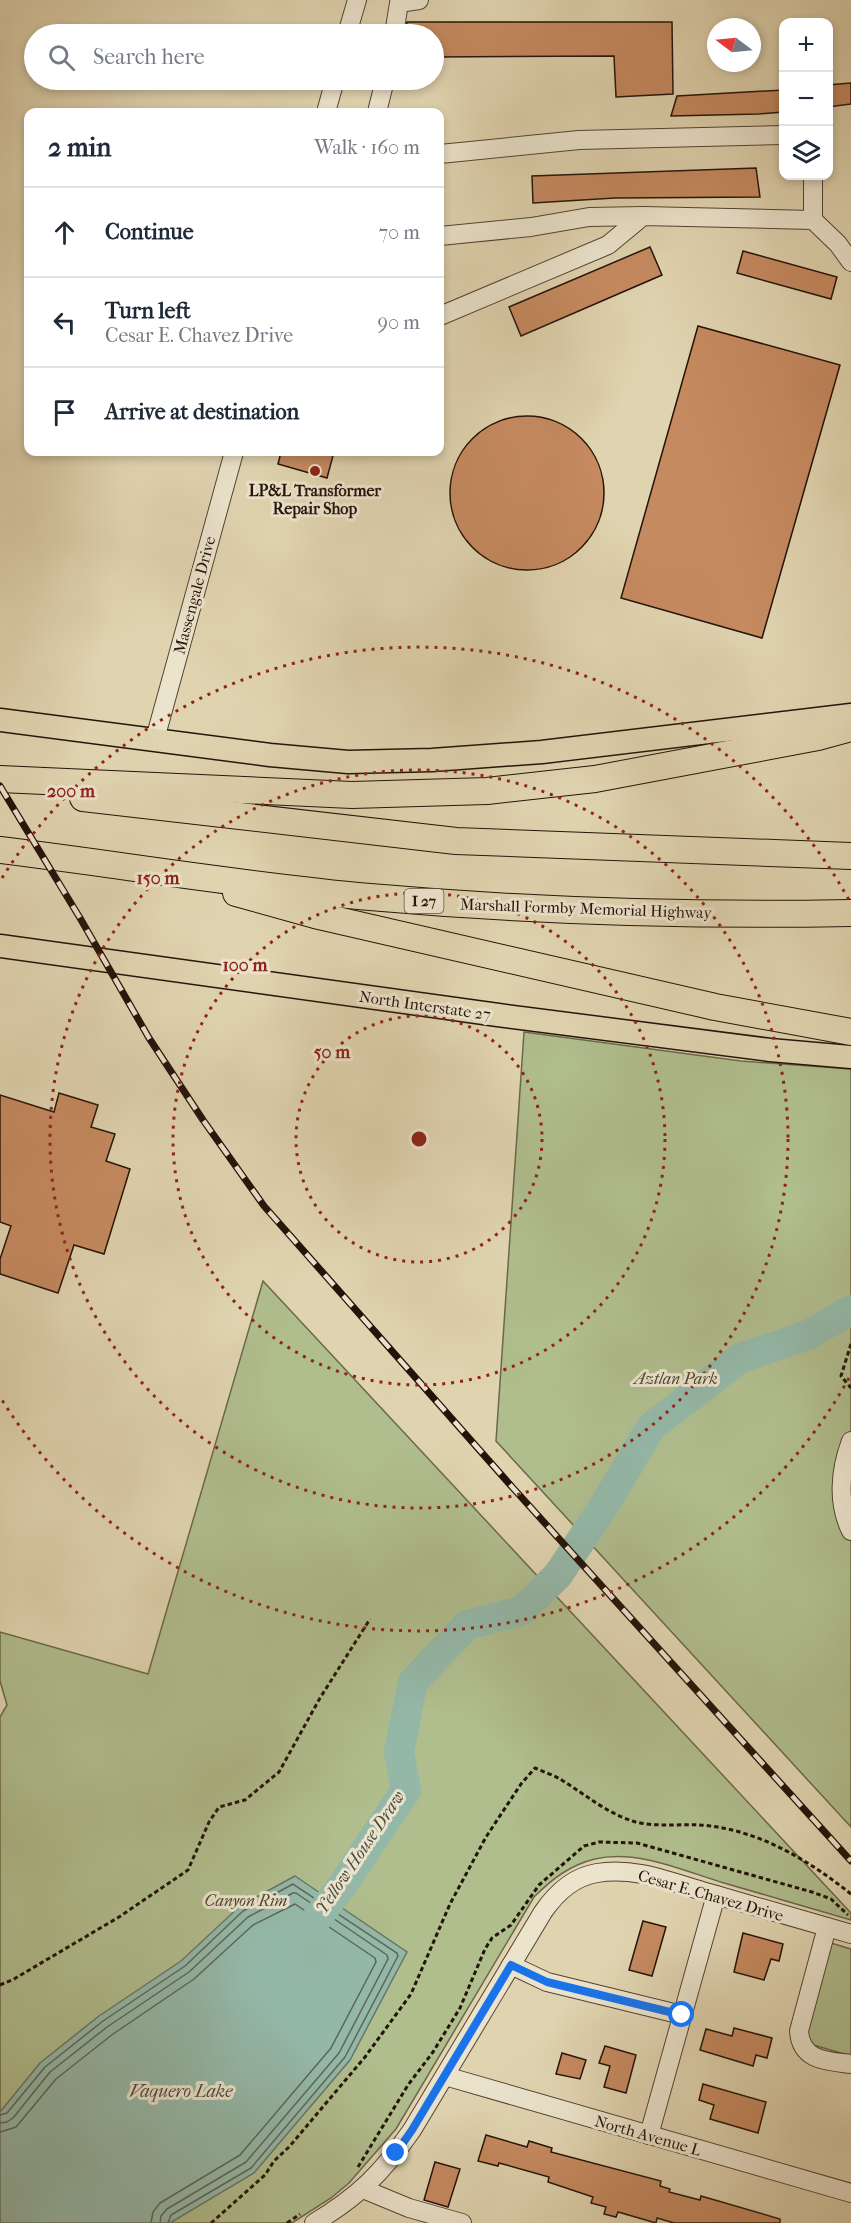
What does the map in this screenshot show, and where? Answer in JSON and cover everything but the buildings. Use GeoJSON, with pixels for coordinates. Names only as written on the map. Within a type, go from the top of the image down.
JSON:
{"type":"FeatureCollection","features":[{"type":"Feature","properties":{"kind":"highway"},"geometry":{"type":"LineString","coordinates":[[0,779],[352,795],[487,791],[594,779],[818,737],[851,728]]}},
{"type":"Feature","properties":{"kind":"highway"},"geometry":{"type":"LineString","coordinates":[[0,788],[456,841],[851,856]]}},
{"type":"Feature","properties":{"kind":"highway","name":"Marshall Formby Memorial Highway"},"geometry":{"type":"LineString","coordinates":[[0,850],[368,897],[477,905],[709,914],[851,913]]}},
{"type":"Feature","properties":{"kind":"highway"},"geometry":{"type":"LineString","coordinates":[[173,873],[271,904],[315,915],[715,1007],[851,1032]]}},
{"type":"Feature","properties":{"kind":"main road"},"geometry":{"type":"LineString","coordinates":[[0,720],[270,755],[348,762],[432,760],[542,752],[851,715]]}},
{"type":"Feature","properties":{"kind":"main road","name":"North Interstate 27"},"geometry":{"type":"LineString","coordinates":[[0,946],[584,1026],[770,1050],[851,1057]]}},
{"type":"Feature","properties":{"kind":"street"},"geometry":{"type":"LineString","coordinates":[[350,24],[357,0]]}},
{"type":"Feature","properties":{"kind":"street"},"geometry":{"type":"LineString","coordinates":[[396,24],[399,3],[419,0]]}},
{"type":"Feature","properties":{"kind":"street"},"geometry":{"type":"LineString","coordinates":[[327,108],[332,90]]}},
{"type":"Feature","properties":{"kind":"street"},"geometry":{"type":"LineString","coordinates":[[378,108],[382,90]]}},
{"type":"Feature","properties":{"kind":"street"},"geometry":{"type":"LineString","coordinates":[[444,154],[579,140],[779,135]]}},
{"type":"Feature","properties":{"kind":"street"},"geometry":{"type":"LineString","coordinates":[[813,180],[813,220]]}},
{"type":"Feature","properties":{"kind":"street"},"geometry":{"type":"LineString","coordinates":[[444,314],[608,245],[643,216]]}},
{"type":"Feature","properties":{"kind":"street"},"geometry":{"type":"LineString","coordinates":[[444,236],[531,227],[589,217],[813,220],[838,244],[851,262]]}},
{"type":"Feature","properties":{"kind":"street","name":"Massengale Drive"},"geometry":{"type":"LineString","coordinates":[[155,739],[233,456]]}},
{"type":"Feature","properties":{"kind":"street"},"geometry":{"type":"LineString","coordinates":[[851,1441],[844,1460],[841,1485],[843,1508],[851,1532]]}},
{"type":"Feature","properties":{"kind":"street","name":"Cesar E. Chavez Drive"},"geometry":{"type":"LineString","coordinates":[[314,2223],[345,2204],[363,2189],[396,2153],[551,1900],[574,1881],[594,1873],[619,1871],[645,1874],[851,1934]]}},
{"type":"Feature","properties":{"kind":"street"},"geometry":{"type":"LineString","coordinates":[[649,2135],[716,1895]]}},
{"type":"Feature","properties":{"kind":"street"},"geometry":{"type":"LineString","coordinates":[[827,1927],[799,2031],[800,2041],[808,2054],[820,2059],[851,2064]]}},
{"type":"Feature","properties":{"kind":"street"},"geometry":{"type":"LineString","coordinates":[[511,1965],[547,1982],[682,2015]]}},
{"type":"Feature","properties":{"kind":"street","name":"North Avenue L"},"geometry":{"type":"LineString","coordinates":[[444,2076],[851,2193]]}},
{"type":"Feature","properties":{"kind":"street"},"geometry":{"type":"LineString","coordinates":[[363,2189],[409,2208],[462,2223]]}},
{"type":"Feature","properties":{"kind":"path"},"geometry":{"type":"LineString","coordinates":[[851,1344],[841,1376],[851,1388]]}},
{"type":"Feature","properties":{"kind":"path"},"geometry":{"type":"LineString","coordinates":[[0,1985],[119,1917],[188,1870],[209,1822],[219,1807],[245,1800],[279,1772],[320,1698],[370,1619]]}},
{"type":"Feature","properties":{"kind":"path"},"geometry":{"type":"LineString","coordinates":[[211,2223],[265,2175],[274,2161],[296,2139],[365,2057],[411,1994],[450,1904],[486,1837],[520,1784],[535,1768],[559,1778],[606,1809],[636,1822],[700,1825],[739,1832],[772,1843],[823,1871],[851,1894]]}},
{"type":"Feature","properties":{"kind":"green space","name":"Aztlan Park"},"geometry":{"type":"Polygon","coordinates":[[[524,1032],[741,1061],[851,1069],[851,1827],[496,1441],[524,1032]]]}},
{"type":"Feature","properties":{"kind":"green space","name":"Canyon Rim"},"geometry":{"type":"Polygon","coordinates":[[[263,1281],[851,1913],[851,1920],[644,1859],[611,1857],[577,1865],[562,1873],[534,1897],[396,2129],[349,2183],[331,2198],[292,2223],[0,2223],[0,1717],[7,1705],[0,1681],[0,1632],[148,1674],[263,1281]]]}},
{"type":"Feature","properties":{"kind":"green space"},"geometry":{"type":"Polygon","coordinates":[[[831,1943],[851,1949],[851,2056],[803,2042],[831,1943]]]}},
{"type":"Feature","properties":{"kind":"water","name":"Vaquero Lake"},"geometry":{"type":"Polygon","coordinates":[[[295,1876],[407,1952],[350,2060],[254,2173],[170,2223],[0,2223],[0,2112],[40,2063],[99,2016],[181,1961],[240,1906],[295,1876]]]}},
{"type":"Feature","properties":{"kind":"waterway","name":"Yellow House Draw"},"geometry":{"type":"LineString","coordinates":[[305,1934],[341,1887],[406,1790],[399,1752],[413,1682],[467,1625],[521,1611],[558,1575],[607,1501],[651,1427],[740,1358],[808,1335],[851,1310]]}},
{"type":"Feature","properties":{"kind":"railway"},"geometry":{"type":"LineString","coordinates":[[0,786],[149,1038],[264,1206],[513,1488],[851,1861]]}},
{"type":"Feature","properties":{"kind":"place","name":"LP&L Transformer Repair Shop"},"geometry":{"type":"Point","coordinates":[315,471]}},
{"type":"Feature","properties":{"kind":"route"},"geometry":{"type":"LineString","coordinates":[[396,2153],[511,1965],[547,1982],[682,2015]]}}]}
